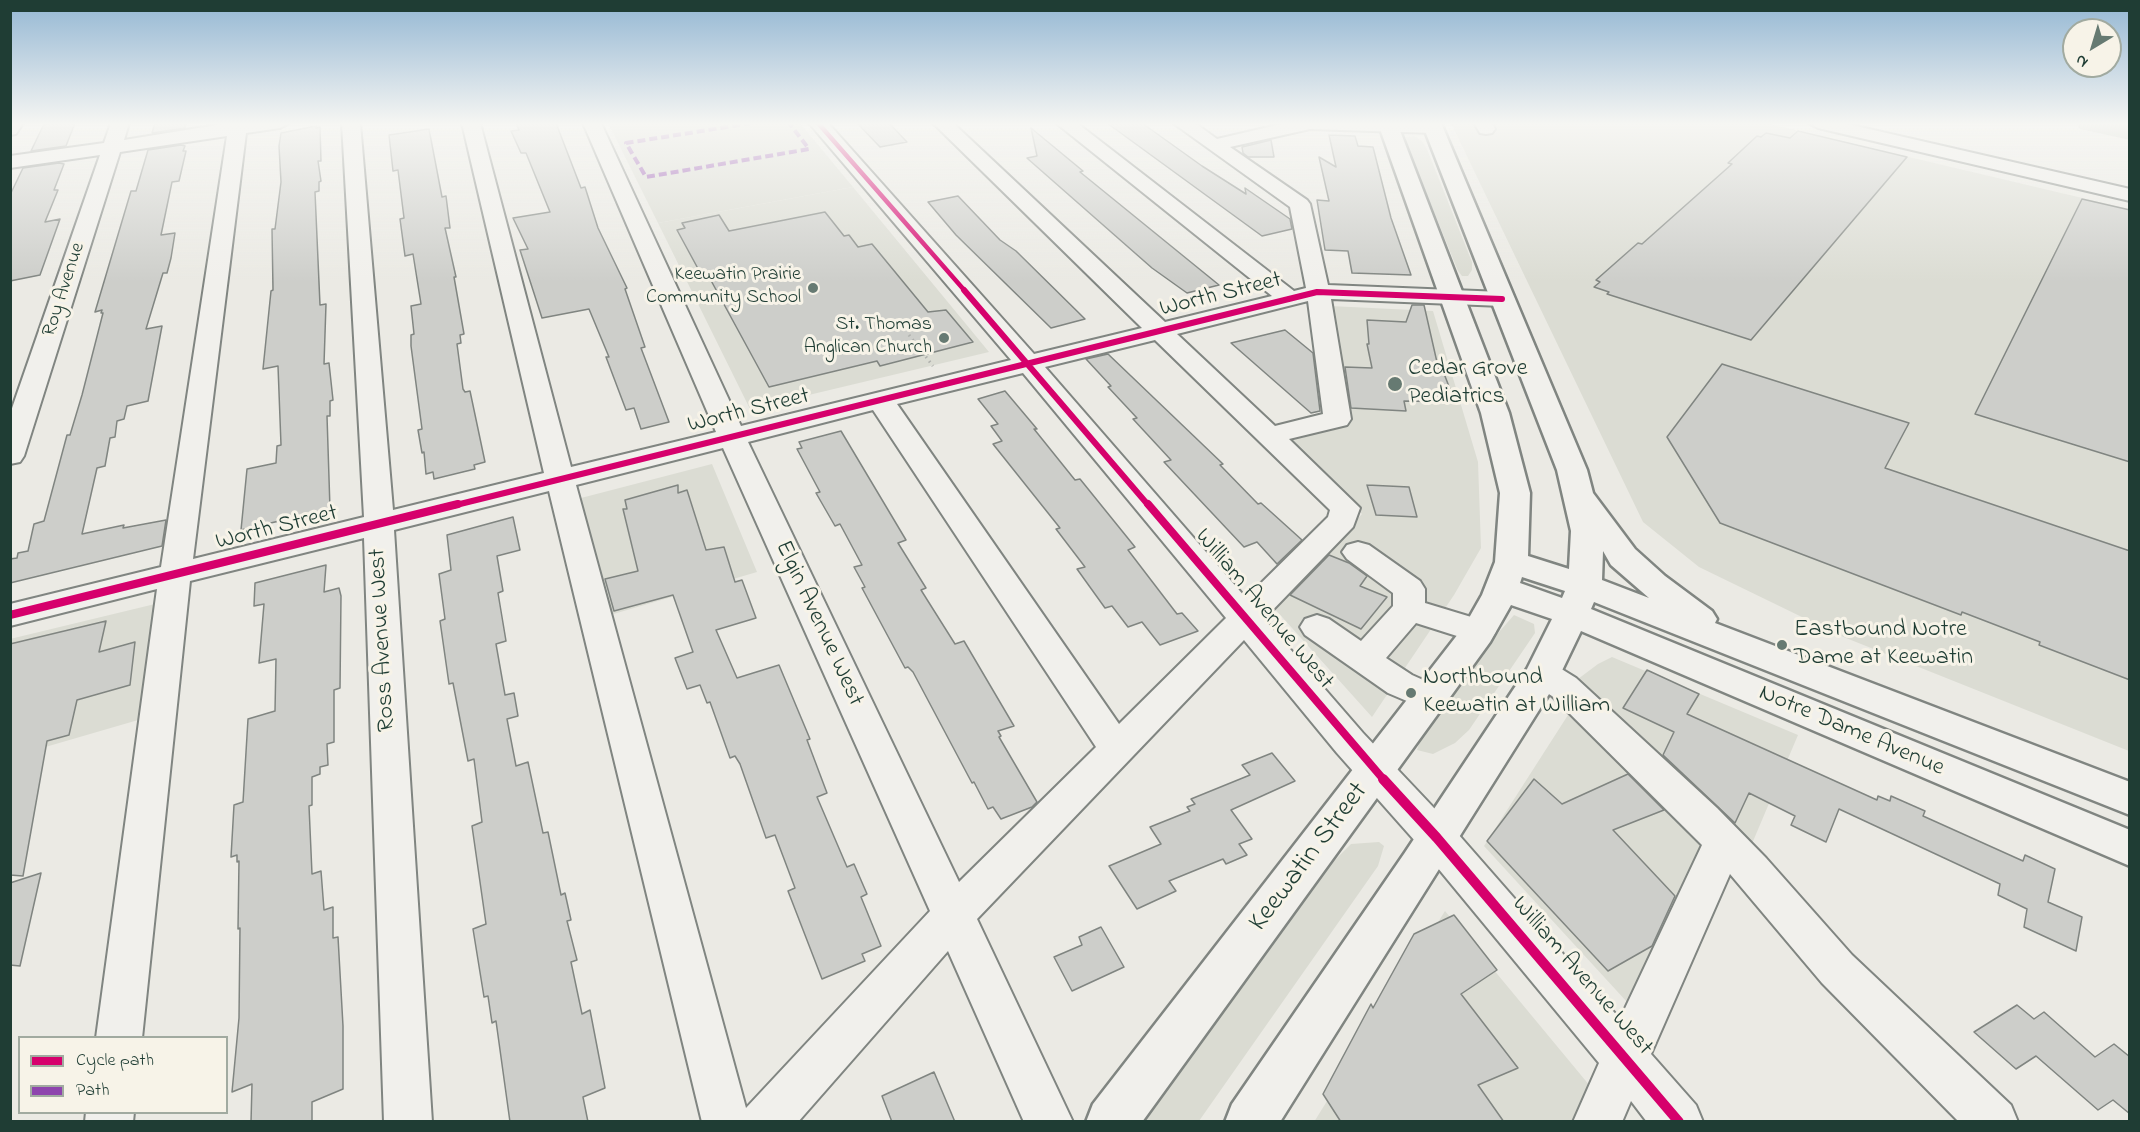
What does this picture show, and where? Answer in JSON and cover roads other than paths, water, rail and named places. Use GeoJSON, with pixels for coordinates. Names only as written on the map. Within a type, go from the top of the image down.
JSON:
{"type":"FeatureCollection","features":[{"type":"Feature","properties":{"kind":"main road"},"geometry":{"type":"LineString","coordinates":[[1407,176],[1495,413],[1510,468],[1515,493],[1506,576]]}},
{"type":"Feature","properties":{"kind":"main road"},"geometry":{"type":"LineString","coordinates":[[1250,1122],[1543,674],[1579,600],[1587,531],[1572,470],[1452,176]]}},
{"type":"Feature","properties":{"kind":"main road"},"geometry":{"type":"LineString","coordinates":[[1577,491],[1623,557],[1653,584],[1689,612],[1766,657]]}},
{"type":"Feature","properties":{"kind":"main road","name":"Notre Dame Avenue"},"geometry":{"type":"LineString","coordinates":[[1506,576],[1766,657],[2130,799]]}},
{"type":"Feature","properties":{"kind":"main road","name":"Keewatin Street"},"geometry":{"type":"LineString","coordinates":[[1111,1122],[1479,631],[1506,576]]}},
{"type":"Feature","properties":{"kind":"main road","name":"Notre Dame Avenue"},"geometry":{"type":"LineString","coordinates":[[1579,600],[2130,849]]}},
{"type":"Feature","properties":{"kind":"street","name":"Roy Avenue"},"geometry":{"type":"LineString","coordinates":[[10,456],[103,176]]}},
{"type":"Feature","properties":{"kind":"street"},"geometry":{"type":"LineString","coordinates":[[119,1036],[176,574],[231,176]]}},
{"type":"Feature","properties":{"kind":"street","name":"Ross Avenue West"},"geometry":{"type":"LineString","coordinates":[[355,176],[379,524],[408,1122]]}},
{"type":"Feature","properties":{"kind":"street"},"geometry":{"type":"LineString","coordinates":[[484,176],[726,1122]]}},
{"type":"Feature","properties":{"kind":"street","name":"Elgin Avenue West"},"geometry":{"type":"LineString","coordinates":[[616,176],[732,437],[1049,1122]]}},
{"type":"Feature","properties":{"kind":"street","name":"William Avenue West"},"geometry":{"type":"LineString","coordinates":[[864,176],[1028,364],[1375,771],[1437,838],[1679,1122]]}},
{"type":"Feature","properties":{"kind":"street"},"geometry":{"type":"LineString","coordinates":[[765,1122],[953,915],[1342,520],[1345,508],[998,176]]}},
{"type":"Feature","properties":{"kind":"street"},"geometry":{"type":"LineString","coordinates":[[1133,176],[1290,299]]}},
{"type":"Feature","properties":{"kind":"street"},"geometry":{"type":"LineString","coordinates":[[1259,176],[1300,204],[1321,307],[1337,419],[1270,436]]}},
{"type":"Feature","properties":{"kind":"street"},"geometry":{"type":"LineString","coordinates":[[2047,176],[2130,195]]}},
{"type":"Feature","properties":{"kind":"street","name":"Worth Street"},"geometry":{"type":"LineString","coordinates":[[10,615],[1317,292],[1502,299]]}},
{"type":"Feature","properties":{"kind":"street"},"geometry":{"type":"LineString","coordinates":[[882,400],[897,426],[1117,749]]}},
{"type":"Feature","properties":{"kind":"street"},"geometry":{"type":"LineString","coordinates":[[1358,552],[1409,589],[1409,609],[1364,660]]}},
{"type":"Feature","properties":{"kind":"street"},"geometry":{"type":"LineString","coordinates":[[1409,609],[1479,631]]}},
{"type":"Feature","properties":{"kind":"street"},"geometry":{"type":"LineString","coordinates":[[1317,627],[1400,684],[1428,697]]}},
{"type":"Feature","properties":{"kind":"street"},"geometry":{"type":"LineString","coordinates":[[1543,674],[1564,687],[1724,841],[1837,969],[1994,1122]]}},
{"type":"Feature","properties":{"kind":"street"},"geometry":{"type":"LineString","coordinates":[[1597,1122],[1724,841]]}},
{"type":"Feature","properties":{"kind":"place","name":"Keewatin Prairie Community School"},"geometry":{"type":"Point","coordinates":[813,288]}},
{"type":"Feature","properties":{"kind":"place","name":"St. Thomas Anglican Church"},"geometry":{"type":"Point","coordinates":[944,338]}},
{"type":"Feature","properties":{"kind":"place","name":"Cedar Grove Pediatrics"},"geometry":{"type":"Point","coordinates":[1395,384]}},
{"type":"Feature","properties":{"kind":"place","name":"Eastbound Notre Dame at Keewatin"},"geometry":{"type":"Point","coordinates":[1782,645]}},
{"type":"Feature","properties":{"kind":"place","name":"Northbound Keewatin at William"},"geometry":{"type":"Point","coordinates":[1411,693]}}]}
